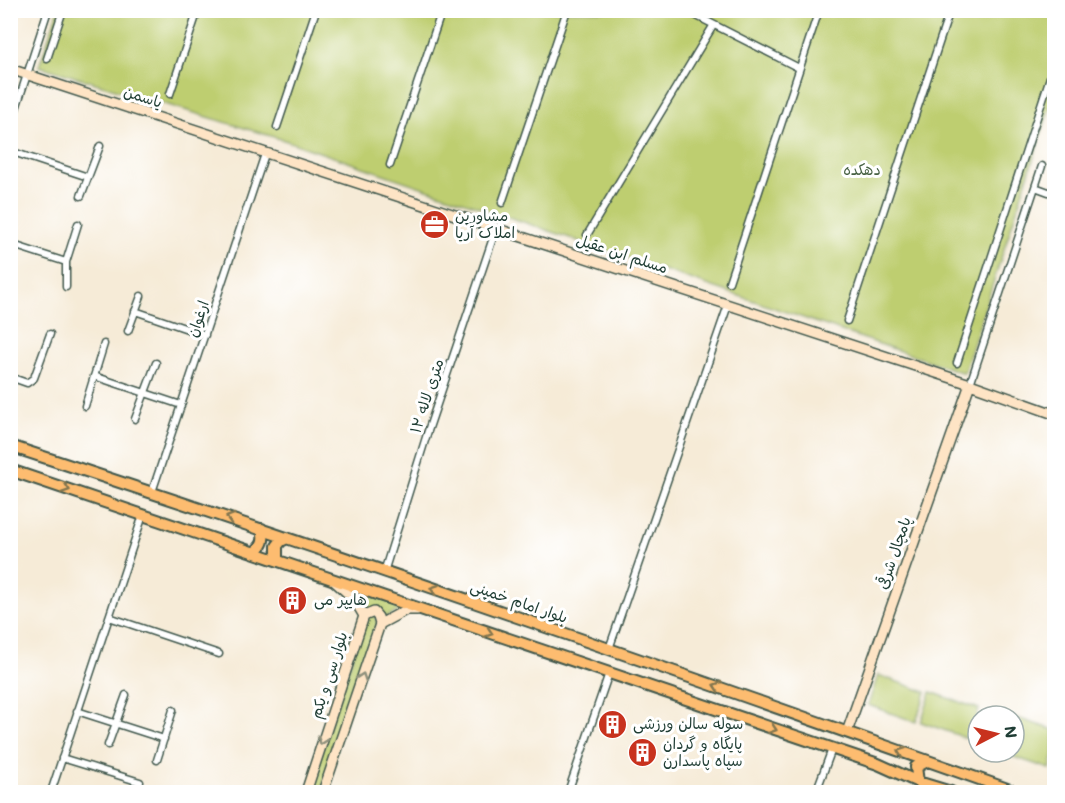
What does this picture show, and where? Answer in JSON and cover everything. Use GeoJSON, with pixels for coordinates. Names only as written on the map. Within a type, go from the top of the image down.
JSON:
{"type":"FeatureCollection","features":[{"type":"Feature","properties":{"kind":"main road","name":"بلوار امام خمینی"},"geometry":{"type":"LineString","coordinates":[[10,446],[262,529],[1016,792]]}},
{"type":"Feature","properties":{"kind":"main road"},"geometry":{"type":"LineString","coordinates":[[10,470],[878,764],[918,782],[951,792]]}},
{"type":"Feature","properties":{"kind":"main road"},"geometry":{"type":"LineString","coordinates":[[255,552],[263,543],[262,529]]}},
{"type":"Feature","properties":{"kind":"main road"},"geometry":{"type":"LineString","coordinates":[[278,560],[277,546],[287,538]]}},
{"type":"Feature","properties":{"kind":"main road"},"geometry":{"type":"LineString","coordinates":[[918,782],[916,767],[927,761]]}},
{"type":"Feature","properties":{"kind":"street"},"geometry":{"type":"LineString","coordinates":[[10,127],[48,10]]}},
{"type":"Feature","properties":{"kind":"street"},"geometry":{"type":"LineString","coordinates":[[47,59],[63,10]]}},
{"type":"Feature","properties":{"kind":"street"},"geometry":{"type":"LineString","coordinates":[[170,94],[198,10]]}},
{"type":"Feature","properties":{"kind":"street"},"geometry":{"type":"LineString","coordinates":[[277,127],[316,10]]}},
{"type":"Feature","properties":{"kind":"street"},"geometry":{"type":"LineString","coordinates":[[390,165],[442,10]]}},
{"type":"Feature","properties":{"kind":"street"},"geometry":{"type":"LineString","coordinates":[[502,203],[567,10]]}},
{"type":"Feature","properties":{"kind":"street"},"geometry":{"type":"LineString","coordinates":[[685,10],[799,68]]}},
{"type":"Feature","properties":{"kind":"street"},"geometry":{"type":"LineString","coordinates":[[729,282],[819,10]]}},
{"type":"Feature","properties":{"kind":"street"},"geometry":{"type":"LineString","coordinates":[[847,321],[950,10]]}},
{"type":"Feature","properties":{"kind":"street"},"geometry":{"type":"LineString","coordinates":[[587,236],[713,26]]}},
{"type":"Feature","properties":{"kind":"street"},"geometry":{"type":"LineString","coordinates":[[957,363],[1054,65]]}},
{"type":"Feature","properties":{"kind":"street","name":"یاسمن"},"geometry":{"type":"LineString","coordinates":[[10,69],[265,154]]}},
{"type":"Feature","properties":{"kind":"street"},"geometry":{"type":"LineString","coordinates":[[81,196],[100,146]]}},
{"type":"Feature","properties":{"kind":"street"},"geometry":{"type":"LineString","coordinates":[[10,151],[88,177]]}},
{"type":"Feature","properties":{"kind":"street","name":"مسلم ابن عقیل"},"geometry":{"type":"LineString","coordinates":[[265,154],[970,384],[1054,414]]}},
{"type":"Feature","properties":{"kind":"street","name":"ارغوان"},"geometry":{"type":"LineString","coordinates":[[152,492],[265,154]]}},
{"type":"Feature","properties":{"kind":"street"},"geometry":{"type":"LineString","coordinates":[[970,384],[1042,166]]}},
{"type":"Feature","properties":{"kind":"street"},"geometry":{"type":"LineString","coordinates":[[1035,187],[1054,194]]}},
{"type":"Feature","properties":{"kind":"street"},"geometry":{"type":"LineString","coordinates":[[66,287],[66,262],[78,224]]}},
{"type":"Feature","properties":{"kind":"street","name":"۱۲ متری لاله"},"geometry":{"type":"LineString","coordinates":[[384,572],[427,434],[496,229]]}},
{"type":"Feature","properties":{"kind":"street"},"geometry":{"type":"LineString","coordinates":[[10,244],[66,262]]}},
{"type":"Feature","properties":{"kind":"street"},"geometry":{"type":"LineString","coordinates":[[128,331],[141,296]]}},
{"type":"Feature","properties":{"kind":"street"},"geometry":{"type":"LineString","coordinates":[[609,649],[728,305]]}},
{"type":"Feature","properties":{"kind":"street"},"geometry":{"type":"LineString","coordinates":[[135,311],[205,335]]}},
{"type":"Feature","properties":{"kind":"street"},"geometry":{"type":"LineString","coordinates":[[10,377],[27,383],[34,378],[51,334]]}},
{"type":"Feature","properties":{"kind":"street"},"geometry":{"type":"LineString","coordinates":[[85,406],[104,344]]}},
{"type":"Feature","properties":{"kind":"street"},"geometry":{"type":"LineString","coordinates":[[135,419],[156,363]]}},
{"type":"Feature","properties":{"kind":"street"},"geometry":{"type":"LineString","coordinates":[[94,376],[181,405]]}},
{"type":"Feature","properties":{"kind":"street","name":"پامچال شرقی"},"geometry":{"type":"LineString","coordinates":[[847,732],[970,384]]}},
{"type":"Feature","properties":{"kind":"street"},"geometry":{"type":"LineString","coordinates":[[51,792],[142,515]]}},
{"type":"Feature","properties":{"kind":"street"},"geometry":{"type":"LineString","coordinates":[[330,578],[354,599],[364,616],[374,612],[380,624],[406,610],[423,610]]}},
{"type":"Feature","properties":{"kind":"street","name":"بلوار سی و یکم"},"geometry":{"type":"LineString","coordinates":[[306,792],[364,616]]}},
{"type":"Feature","properties":{"kind":"street"},"geometry":{"type":"LineString","coordinates":[[109,618],[219,654]]}},
{"type":"Feature","properties":{"kind":"street","name":"بلوار سی و یکم"},"geometry":{"type":"LineString","coordinates":[[323,792],[380,624]]}},
{"type":"Feature","properties":{"kind":"street"},"geometry":{"type":"LineString","coordinates":[[568,792],[609,673]]}},
{"type":"Feature","properties":{"kind":"street"},"geometry":{"type":"LineString","coordinates":[[108,745],[126,695]]}},
{"type":"Feature","properties":{"kind":"street"},"geometry":{"type":"LineString","coordinates":[[157,760],[173,710]]}},
{"type":"Feature","properties":{"kind":"street"},"geometry":{"type":"LineString","coordinates":[[77,711],[164,739]]}},
{"type":"Feature","properties":{"kind":"street"},"geometry":{"type":"LineString","coordinates":[[816,792],[831,749]]}},
{"type":"Feature","properties":{"kind":"street"},"geometry":{"type":"LineString","coordinates":[[62,758],[140,782]]}},
{"type":"Feature","properties":{"kind":"green space","name":"دهکده"},"geometry":{"type":"Polygon","coordinates":[[[58,11],[1054,11],[1054,95],[964,373],[284,140],[39,66],[58,11]]]}},
{"type":"Feature","properties":{"kind":"green space"},"geometry":{"type":"Polygon","coordinates":[[[345,585],[407,607],[382,619],[365,611],[345,585]]]}},
{"type":"Feature","properties":{"kind":"green space"},"geometry":{"type":"Polygon","coordinates":[[[373,614],[378,623],[321,792],[307,792],[366,617],[373,614]]]}},
{"type":"Feature","properties":{"kind":"green space"},"geometry":{"type":"Polygon","coordinates":[[[878,675],[926,692],[916,722],[868,705],[878,675]]]}},
{"type":"Feature","properties":{"kind":"green space"},"geometry":{"type":"Polygon","coordinates":[[[931,692],[966,704],[966,738],[921,722],[931,692]]]}},
{"type":"Feature","properties":{"kind":"green space"},"geometry":{"type":"Polygon","coordinates":[[[1026,721],[1054,730],[1054,754],[1050,769],[1026,761],[1026,721]]]}},
{"type":"Feature","properties":{"kind":"place","name":"مشاورین املاک آریا"},"geometry":{"type":"Point","coordinates":[434,225]}},
{"type":"Feature","properties":{"kind":"place","name":"هایپر می"},"geometry":{"type":"Point","coordinates":[293,600]}},
{"type":"Feature","properties":{"kind":"place","name":"سوله سالن ورزشی"},"geometry":{"type":"Point","coordinates":[612,724]}},
{"type":"Feature","properties":{"kind":"place","name":"پایگاه و گردان سپاه پاسدارن"},"geometry":{"type":"Point","coordinates":[642,753]}}]}
